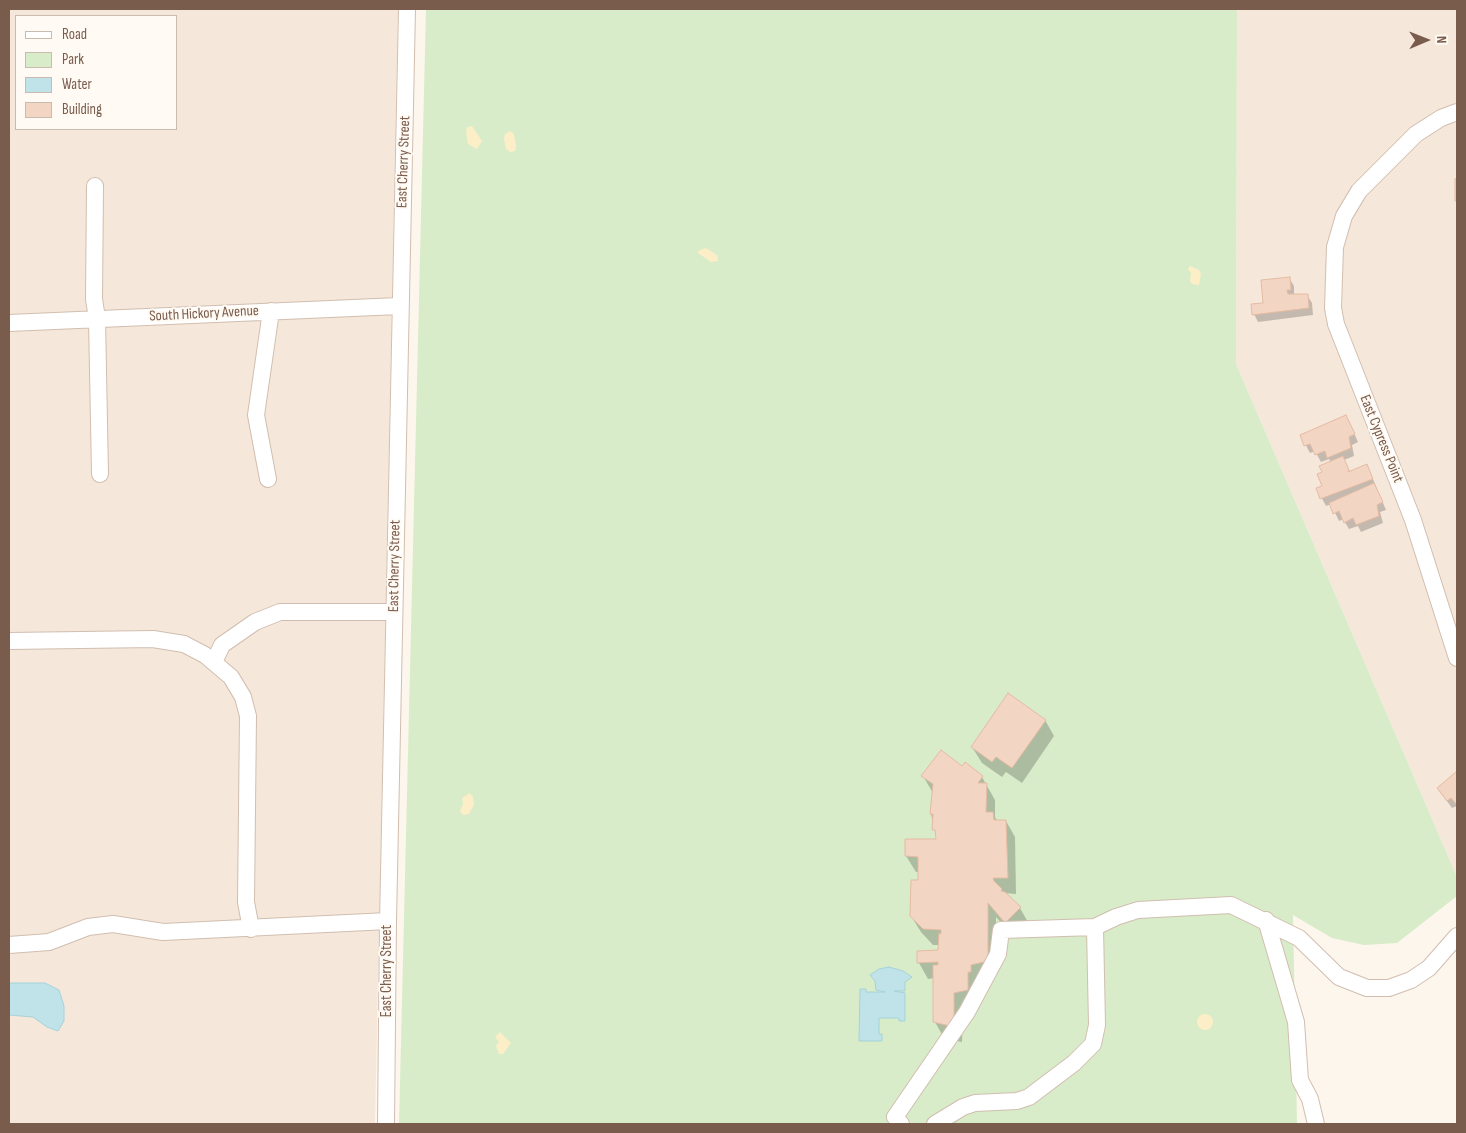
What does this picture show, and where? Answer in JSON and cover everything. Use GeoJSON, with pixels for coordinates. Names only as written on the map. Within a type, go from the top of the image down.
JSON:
{"type":"FeatureCollection","features":[{"type":"Feature","properties":{"kind":"street","name":"East Cherry Street"},"geometry":{"type":"LineString","coordinates":[[386,1124],[388,921],[407,9]]}},
{"type":"Feature","properties":{"kind":"street","name":"East Cypress Point"},"geometry":{"type":"LineString","coordinates":[[1457,112],[1442,118],[1416,134],[1359,191],[1344,216],[1335,247],[1333,308],[1336,324],[1413,520],[1457,658]]}},
{"type":"Feature","properties":{"kind":"street"},"geometry":{"type":"LineString","coordinates":[[95,186],[94,299],[97,319],[100,474]]}},
{"type":"Feature","properties":{"kind":"street","name":"South Hickory Avenue"},"geometry":{"type":"LineString","coordinates":[[9,323],[271,310],[400,306]]}},
{"type":"Feature","properties":{"kind":"street"},"geometry":{"type":"LineString","coordinates":[[268,479],[256,414],[271,310]]}},
{"type":"Feature","properties":{"kind":"street"},"geometry":{"type":"LineString","coordinates":[[214,662],[222,646],[255,622],[280,612],[394,612]]}},
{"type":"Feature","properties":{"kind":"street"},"geometry":{"type":"LineString","coordinates":[[9,641],[153,638],[184,644],[214,662],[231,677],[243,697],[248,716],[246,902],[251,929]]}},
{"type":"Feature","properties":{"kind":"street"},"geometry":{"type":"LineString","coordinates":[[896,1122],[967,1012],[998,954],[1001,930],[1095,927],[1116,917],[1138,910],[1232,905],[1266,920],[1299,938],[1339,977],[1367,988],[1389,988],[1411,980],[1428,968],[1457,936]]}},
{"type":"Feature","properties":{"kind":"street"},"geometry":{"type":"LineString","coordinates":[[1266,920],[1296,1022],[1300,1080],[1310,1099],[1316,1124]]}},
{"type":"Feature","properties":{"kind":"street"},"geometry":{"type":"LineString","coordinates":[[9,945],[49,942],[88,928],[113,924],[163,932],[388,921]]}},
{"type":"Feature","properties":{"kind":"street"},"geometry":{"type":"LineString","coordinates":[[935,1124],[962,1107],[975,1103],[1017,1102],[1029,1097],[1074,1064],[1093,1044],[1098,1025],[1095,927]]}},
{"type":"Feature","properties":{"kind":"shaded area"},"geometry":{"type":"Polygon","coordinates":[[[9,9],[398,9],[375,1124],[9,1124],[9,9]]]}},
{"type":"Feature","properties":{"kind":"shaded area"},"geometry":{"type":"Polygon","coordinates":[[[1237,9],[1457,9],[1457,877],[1236,364],[1237,9]]]}},
{"type":"Feature","properties":{"kind":"green space"},"geometry":{"type":"Polygon","coordinates":[[[426,9],[1237,9],[1236,364],[1457,877],[1457,896],[1397,943],[1364,945],[1332,938],[1293,915],[1297,1124],[399,1124],[426,9]]]}},
{"type":"Feature","properties":{"kind":"sand"},"geometry":{"type":"Polygon","coordinates":[[[472,126],[482,141],[477,149],[468,144],[467,127],[472,126]]]}},
{"type":"Feature","properties":{"kind":"sand"},"geometry":{"type":"Polygon","coordinates":[[[510,131],[514,134],[516,147],[515,151],[510,152],[506,149],[504,139],[505,134],[510,131]]]}},
{"type":"Feature","properties":{"kind":"sand"},"geometry":{"type":"Polygon","coordinates":[[[706,248],[717,255],[718,261],[711,262],[698,253],[698,251],[706,248]]]}},
{"type":"Feature","properties":{"kind":"sand"},"geometry":{"type":"Polygon","coordinates":[[[1190,266],[1199,270],[1201,274],[1199,285],[1192,284],[1190,281],[1191,273],[1188,269],[1190,266]]]}},
{"type":"Feature","properties":{"kind":"sand"},"geometry":{"type":"Polygon","coordinates":[[[470,793],[473,797],[474,805],[469,814],[463,815],[460,811],[463,804],[462,798],[470,793]]]}},
{"type":"Feature","properties":{"kind":"sand"},"geometry":{"type":"Polygon","coordinates":[[[1205,1014],[1213,1022],[1205,1030],[1197,1022],[1205,1014]]]}},
{"type":"Feature","properties":{"kind":"sand"},"geometry":{"type":"Polygon","coordinates":[[[500,1032],[511,1043],[503,1054],[499,1054],[496,1046],[499,1042],[495,1037],[500,1032]]]}},
{"type":"Feature","properties":{"kind":"water"},"geometry":{"type":"Polygon","coordinates":[[[889,967],[903,971],[912,977],[905,982],[905,991],[894,991],[905,993],[905,1021],[899,1021],[899,1018],[879,1018],[879,1034],[882,1034],[882,1041],[859,1041],[860,989],[866,989],[866,992],[885,992],[876,990],[875,981],[870,975],[879,969],[889,967]]]}},
{"type":"Feature","properties":{"kind":"water"},"geometry":{"type":"Polygon","coordinates":[[[9,983],[45,983],[59,990],[64,1006],[64,1021],[58,1031],[47,1027],[33,1017],[9,1015],[9,983]]]}},
{"type":"Feature","properties":{"kind":"building"},"geometry":{"type":"Polygon","coordinates":[[[1455,179],[1457,179],[1457,201],[1455,201],[1455,179]]]}},
{"type":"Feature","properties":{"kind":"building"},"geometry":{"type":"Polygon","coordinates":[[[1290,277],[1291,290],[1287,290],[1288,294],[1308,294],[1309,308],[1252,315],[1251,304],[1263,303],[1261,280],[1290,277]]]}},
{"type":"Feature","properties":{"kind":"building"},"geometry":{"type":"Polygon","coordinates":[[[1346,415],[1355,434],[1349,437],[1351,448],[1327,458],[1325,451],[1315,455],[1310,444],[1304,446],[1300,435],[1346,415]]]}},
{"type":"Feature","properties":{"kind":"building"},"geometry":{"type":"Polygon","coordinates":[[[1343,456],[1349,470],[1348,472],[1367,464],[1373,479],[1320,499],[1316,488],[1322,486],[1317,474],[1322,472],[1319,466],[1343,456]]]}},
{"type":"Feature","properties":{"kind":"building"},"geometry":{"type":"Polygon","coordinates":[[[1374,483],[1383,502],[1377,505],[1379,516],[1356,525],[1353,518],[1344,523],[1339,511],[1333,514],[1329,503],[1374,483]]]}},
{"type":"Feature","properties":{"kind":"building"},"geometry":{"type":"Polygon","coordinates":[[[1008,693],[1046,720],[1012,768],[996,757],[992,762],[971,747],[1008,693]]]}},
{"type":"Feature","properties":{"kind":"building"},"geometry":{"type":"Polygon","coordinates":[[[941,750],[962,766],[965,762],[983,776],[978,783],[987,783],[986,812],[993,812],[994,820],[1006,820],[1008,878],[993,878],[1002,889],[1001,891],[1005,892],[1021,907],[1005,923],[988,903],[988,961],[971,965],[971,972],[968,972],[968,990],[954,993],[954,1027],[933,1022],[933,965],[938,965],[938,962],[917,963],[917,951],[938,950],[939,933],[941,934],[941,930],[923,929],[910,916],[911,880],[918,880],[918,857],[905,856],[905,839],[936,839],[935,830],[932,830],[933,814],[930,814],[933,784],[921,776],[941,750]]]}},
{"type":"Feature","properties":{"kind":"building"},"geometry":{"type":"Polygon","coordinates":[[[1457,771],[1457,805],[1451,798],[1447,801],[1437,788],[1457,771]]]}}]}
